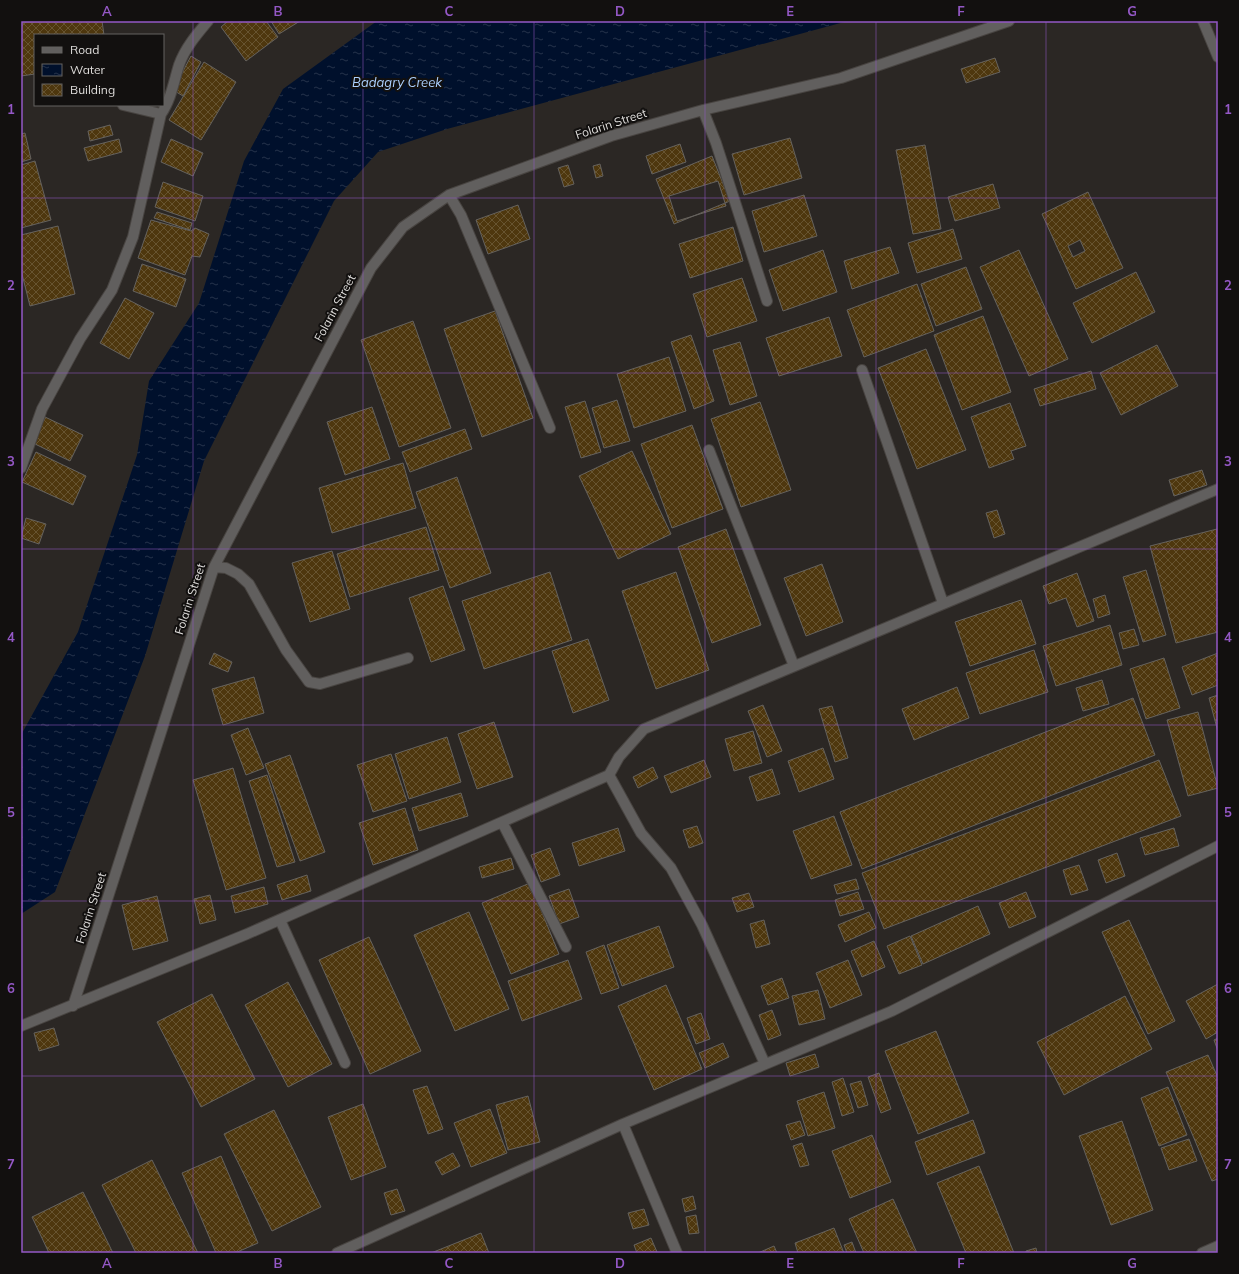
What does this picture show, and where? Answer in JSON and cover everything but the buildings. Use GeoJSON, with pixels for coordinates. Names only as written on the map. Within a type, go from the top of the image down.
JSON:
{"type":"FeatureCollection","features":[{"type":"Feature","properties":{"kind":"street"},"geometry":{"type":"LineString","coordinates":[[21,468],[42,409],[80,339],[112,290],[133,237],[161,114],[166,107],[180,63],[194,36],[208,21]]}},
{"type":"Feature","properties":{"kind":"street","name":"Folarin Street"},"geometry":{"type":"LineString","coordinates":[[73,1006],[214,567],[371,268],[402,227],[449,195],[611,136],[703,110],[841,78],[1009,21]]}},
{"type":"Feature","properties":{"kind":"street"},"geometry":{"type":"LineString","coordinates":[[1203,21],[1218,57]]}},
{"type":"Feature","properties":{"kind":"street"},"geometry":{"type":"LineString","coordinates":[[127,106],[161,114]]}},
{"type":"Feature","properties":{"kind":"street"},"geometry":{"type":"LineString","coordinates":[[703,110],[716,143],[767,301]]}},
{"type":"Feature","properties":{"kind":"street"},"geometry":{"type":"LineString","coordinates":[[449,195],[462,215],[550,428]]}},
{"type":"Feature","properties":{"kind":"street"},"geometry":{"type":"LineString","coordinates":[[862,370],[943,603]]}},
{"type":"Feature","properties":{"kind":"street"},"geometry":{"type":"LineString","coordinates":[[709,450],[794,666]]}},
{"type":"Feature","properties":{"kind":"street"},"geometry":{"type":"LineString","coordinates":[[21,1026],[280,920],[609,775],[619,757],[644,729],[1218,489]]}},
{"type":"Feature","properties":{"kind":"street"},"geometry":{"type":"LineString","coordinates":[[214,567],[226,568],[238,574],[248,584],[286,650],[309,682],[320,684],[408,658]]}},
{"type":"Feature","properties":{"kind":"street"},"geometry":{"type":"LineString","coordinates":[[609,775],[641,833],[671,868],[702,925],[765,1064]]}},
{"type":"Feature","properties":{"kind":"street"},"geometry":{"type":"LineString","coordinates":[[502,822],[566,947]]}},
{"type":"Feature","properties":{"kind":"street"},"geometry":{"type":"LineString","coordinates":[[337,1253],[622,1124],[892,1011],[1218,846]]}},
{"type":"Feature","properties":{"kind":"street"},"geometry":{"type":"LineString","coordinates":[[280,920],[345,1063]]}},
{"type":"Feature","properties":{"kind":"street"},"geometry":{"type":"LineString","coordinates":[[622,1124],[677,1253]]}},
{"type":"Feature","properties":{"kind":"street"},"geometry":{"type":"LineString","coordinates":[[1202,1253],[1218,1246]]}},
{"type":"Feature","properties":{"kind":"water","name":"Badagry Creek"},"geometry":{"type":"Polygon","coordinates":[[[377,21],[848,21],[447,129],[378,152],[334,201],[204,461],[145,656],[55,892],[21,914],[21,735],[78,632],[137,455],[149,381],[199,303],[244,161],[283,89],[377,21]]]}}]}
